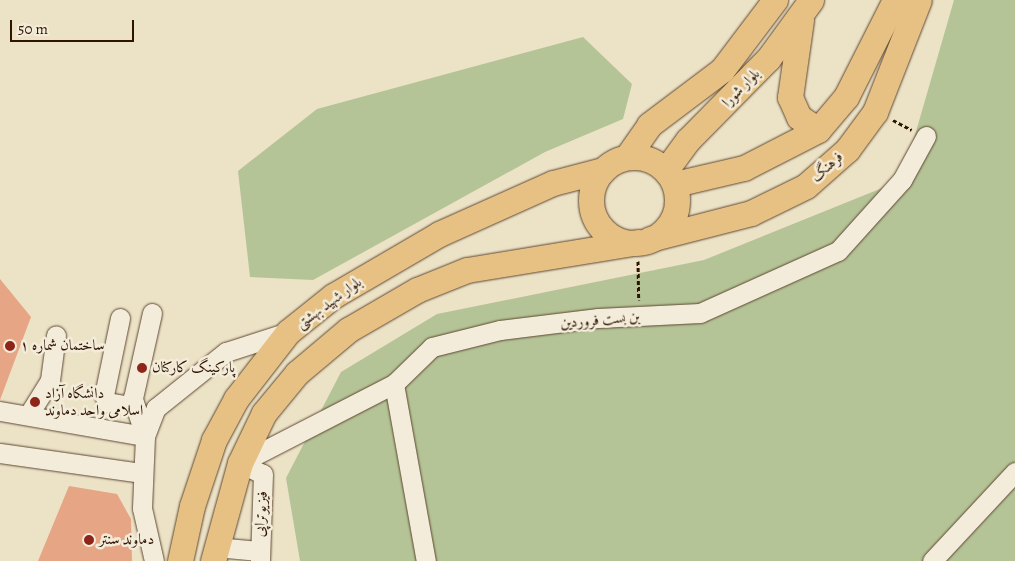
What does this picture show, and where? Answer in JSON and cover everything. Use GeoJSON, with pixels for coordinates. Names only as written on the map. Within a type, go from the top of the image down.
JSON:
{"type":"FeatureCollection","features":[{"type":"Feature","properties":{"kind":"main road","name":"بلوار شورا"},"geometry":{"type":"LineString","coordinates":[[628,157],[649,125],[722,70],[775,0]]}},
{"type":"Feature","properties":{"kind":"main road"},"geometry":{"type":"LineString","coordinates":[[670,177],[744,168],[818,130],[846,97],[895,0]]}},
{"type":"Feature","properties":{"kind":"main road","name":"فرهنگ"},"geometry":{"type":"LineString","coordinates":[[644,241],[751,213],[806,186],[847,150],[875,112],[919,0]]}},
{"type":"Feature","properties":{"kind":"main road","name":"بلوار شورا"},"geometry":{"type":"LineString","coordinates":[[670,177],[688,140],[768,59],[807,6]]}},
{"type":"Feature","properties":{"kind":"main road"},"geometry":{"type":"LineString","coordinates":[[807,6],[790,97],[799,117],[818,130]]}},
{"type":"Feature","properties":{"kind":"main road"},"geometry":{"type":"LineString","coordinates":[[214,554],[240,462],[264,413],[297,373],[348,330],[408,294],[443,278],[514,259],[644,241],[666,228],[676,210],[670,177],[654,162],[628,157],[603,170],[592,193],[596,218],[613,236],[644,241]]}},
{"type":"Feature","properties":{"kind":"main road","name":"بلوار شهید بهشتی"},"geometry":{"type":"LineString","coordinates":[[180,561],[192,506],[214,440],[236,399],[288,332],[333,296],[439,234],[553,183],[603,170]]}},
{"type":"Feature","properties":{"kind":"street","name":"بن بست فروردین"},"geometry":{"type":"LineString","coordinates":[[240,462],[394,384],[432,347],[500,330],[639,316],[700,313],[838,252],[902,180],[926,136]]}},
{"type":"Feature","properties":{"kind":"street"},"geometry":{"type":"LineString","coordinates":[[145,436],[134,407],[152,313]]}},
{"type":"Feature","properties":{"kind":"street"},"geometry":{"type":"LineString","coordinates":[[120,318],[104,395],[107,402],[134,407]]}},
{"type":"Feature","properties":{"kind":"street"},"geometry":{"type":"LineString","coordinates":[[154,561],[142,508],[145,436],[156,408],[226,352],[288,332]]}},
{"type":"Feature","properties":{"kind":"street"},"geometry":{"type":"LineString","coordinates":[[29,414],[50,380],[56,335]]}},
{"type":"Feature","properties":{"kind":"street"},"geometry":{"type":"LineString","coordinates":[[394,384],[426,561]]}},
{"type":"Feature","properties":{"kind":"street"},"geometry":{"type":"LineString","coordinates":[[0,411],[52,416],[145,436]]}},
{"type":"Feature","properties":{"kind":"street"},"geometry":{"type":"LineString","coordinates":[[0,453],[143,474]]}},
{"type":"Feature","properties":{"kind":"street","name":"فیزیوتراپی"},"geometry":{"type":"LineString","coordinates":[[240,462],[264,474],[259,556]]}},
{"type":"Feature","properties":{"kind":"street"},"geometry":{"type":"LineString","coordinates":[[932,561],[1015,472]]}},
{"type":"Feature","properties":{"kind":"street"},"geometry":{"type":"LineString","coordinates":[[214,554],[259,556]]}},
{"type":"Feature","properties":{"kind":"path"},"geometry":{"type":"LineString","coordinates":[[875,112],[926,136]]}},
{"type":"Feature","properties":{"kind":"path"},"geometry":{"type":"LineString","coordinates":[[639,316],[644,241]]}},
{"type":"Feature","properties":{"kind":"green space"},"geometry":{"type":"Polygon","coordinates":[[[954,0],[1015,0],[1015,561],[300,561],[286,478],[341,372],[437,314],[704,260],[902,180],[954,0]]]}},
{"type":"Feature","properties":{"kind":"green space"},"geometry":{"type":"Polygon","coordinates":[[[583,37],[632,84],[623,119],[545,152],[313,280],[250,277],[238,171],[317,109],[583,37]]]}},
{"type":"Feature","properties":{"kind":"building","name":"ساختمان شماره ۱"},"geometry":{"type":"Polygon","coordinates":[[[0,279],[31,317],[0,400],[0,279]]]}},
{"type":"Feature","properties":{"kind":"building","name":"دماوند سنتر"},"geometry":{"type":"Polygon","coordinates":[[[69,486],[117,494],[131,519],[132,561],[38,561],[69,486]]]}},
{"type":"Feature","properties":{"kind":"place","name":"ساختمان شماره ۱"},"geometry":{"type":"Point","coordinates":[10,346]}},
{"type":"Feature","properties":{"kind":"place","name":"پارکینگ کارکنان"},"geometry":{"type":"Point","coordinates":[142,368]}},
{"type":"Feature","properties":{"kind":"place","name":"دانشگاه آزاد اسلامی واحد دماوند"},"geometry":{"type":"Point","coordinates":[35,402]}},
{"type":"Feature","properties":{"kind":"place","name":"دماوند سنتر"},"geometry":{"type":"Point","coordinates":[89,540]}}]}
